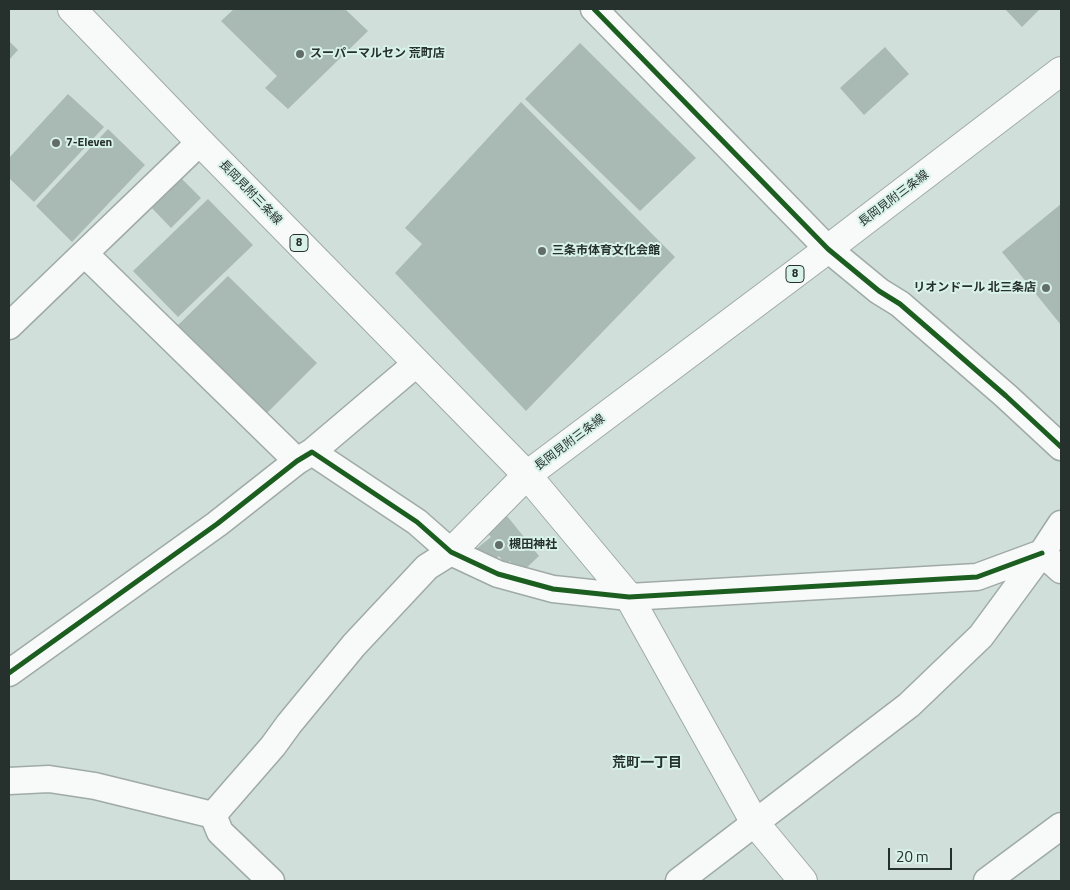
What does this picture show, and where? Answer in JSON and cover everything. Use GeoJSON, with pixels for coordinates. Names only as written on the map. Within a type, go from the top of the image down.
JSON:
{"type":"FeatureCollection","features":[{"type":"Feature","properties":{"kind":"main road","name":"長岡見附三条線"},"geometry":{"type":"LineString","coordinates":[[72,9],[527,475],[1061,71]]}},
{"type":"Feature","properties":{"kind":"main road"},"geometry":{"type":"LineString","coordinates":[[451,552],[527,475],[629,597],[755,823],[803,881]]}},
{"type":"Feature","properties":{"kind":"street"},"geometry":{"type":"LineString","coordinates":[[594,9],[828,249],[879,291],[900,304],[1006,396],[1061,447]]}},
{"type":"Feature","properties":{"kind":"street"},"geometry":{"type":"LineString","coordinates":[[9,326],[200,142]]}},
{"type":"Feature","properties":{"kind":"street"},"geometry":{"type":"LineString","coordinates":[[85,254],[305,457],[416,522],[451,552],[498,574],[553,589],[629,597],[977,577],[1042,554]]}},
{"type":"Feature","properties":{"kind":"street"},"geometry":{"type":"LineString","coordinates":[[9,672],[217,524],[305,457],[416,362]]}},
{"type":"Feature","properties":{"kind":"street"},"geometry":{"type":"LineString","coordinates":[[679,881],[909,705],[981,636],[1042,554],[1061,524]]}},
{"type":"Feature","properties":{"kind":"street"},"geometry":{"type":"LineString","coordinates":[[213,815],[273,746],[354,645],[427,568],[451,552]]}},
{"type":"Feature","properties":{"kind":"street"},"geometry":{"type":"LineString","coordinates":[[1042,554],[1061,570]]}},
{"type":"Feature","properties":{"kind":"street"},"geometry":{"type":"LineString","coordinates":[[9,781],[49,779],[96,786],[213,815]]}},
{"type":"Feature","properties":{"kind":"street"},"geometry":{"type":"LineString","coordinates":[[213,815],[220,832],[254,876]]}},
{"type":"Feature","properties":{"kind":"street"},"geometry":{"type":"LineString","coordinates":[[987,881],[1061,826]]}},
{"type":"Feature","properties":{"kind":"building","name":"スーパーマルセン 荒町店"},"geometry":{"type":"Polygon","coordinates":[[[234,9],[345,9],[368,31],[288,109],[265,88],[277,76],[221,21],[234,9]]]}},
{"type":"Feature","properties":{"kind":"building"},"geometry":{"type":"Polygon","coordinates":[[[1005,9],[1040,9],[1022,27],[1005,9]]]}},
{"type":"Feature","properties":{"kind":"building"},"geometry":{"type":"Polygon","coordinates":[[[9,41],[18,50],[9,60],[9,41]]]}},
{"type":"Feature","properties":{"kind":"building"},"geometry":{"type":"Polygon","coordinates":[[[580,43],[696,158],[640,211],[525,99],[580,43]]]}},
{"type":"Feature","properties":{"kind":"building"},"geometry":{"type":"Polygon","coordinates":[[[885,47],[909,74],[864,115],[840,88],[885,47]]]}},
{"type":"Feature","properties":{"kind":"building","name":"7-Eleven"},"geometry":{"type":"Polygon","coordinates":[[[68,94],[104,127],[34,202],[9,178],[9,158],[68,94]]]}},
{"type":"Feature","properties":{"kind":"building","name":"三条市体育文化会館"},"geometry":{"type":"Polygon","coordinates":[[[521,102],[675,257],[526,411],[395,273],[422,244],[405,228],[521,102]]]}},
{"type":"Feature","properties":{"kind":"building"},"geometry":{"type":"Polygon","coordinates":[[[108,129],[145,165],[72,242],[36,206],[108,129]]]}},
{"type":"Feature","properties":{"kind":"building"},"geometry":{"type":"Polygon","coordinates":[[[178,175],[201,198],[171,228],[148,204],[178,175]]]}},
{"type":"Feature","properties":{"kind":"building"},"geometry":{"type":"Polygon","coordinates":[[[208,199],[253,245],[178,317],[133,271],[208,199]]]}},
{"type":"Feature","properties":{"kind":"building","name":"リオンドール 北三条店"},"geometry":{"type":"Polygon","coordinates":[[[1061,204],[1061,325],[1002,252],[1061,204]]]}},
{"type":"Feature","properties":{"kind":"building"},"geometry":{"type":"Polygon","coordinates":[[[228,276],[317,363],[261,419],[172,331],[228,276]]]}},
{"type":"Feature","properties":{"kind":"building","name":"槻田神社"},"geometry":{"type":"Polygon","coordinates":[[[507,516],[524,537],[516,544],[518,547],[526,540],[539,556],[520,574],[510,561],[505,564],[499,556],[488,565],[476,549],[491,537],[487,533],[507,516]]]}},
{"type":"Feature","properties":{"kind":"cycle path"},"geometry":{"type":"LineString","coordinates":[[594,9],[828,249],[879,291],[900,304],[1006,396],[1061,447]]}},
{"type":"Feature","properties":{"kind":"cycle path"},"geometry":{"type":"LineString","coordinates":[[9,673],[217,524],[297,461],[312,452],[417,522],[451,552],[498,574],[553,589],[629,597],[977,577],[1042,553]]}},
{"type":"Feature","properties":{"kind":"place","name":"スーパーマルセン 荒町店"},"geometry":{"type":"Point","coordinates":[300,54]}},
{"type":"Feature","properties":{"kind":"place","name":"7-Eleven"},"geometry":{"type":"Point","coordinates":[56,143]}},
{"type":"Feature","properties":{"kind":"place","name":"三条市体育文化会館"},"geometry":{"type":"Point","coordinates":[542,251]}},
{"type":"Feature","properties":{"kind":"place","name":"リオンドール 北三条店"},"geometry":{"type":"Point","coordinates":[1046,288]}},
{"type":"Feature","properties":{"kind":"place","name":"槻田神社"},"geometry":{"type":"Point","coordinates":[499,545]}},
{"type":"Feature","properties":{"kind":"district","name":"荒町一丁目"},"geometry":{"type":"Point","coordinates":[647,764]}}]}
